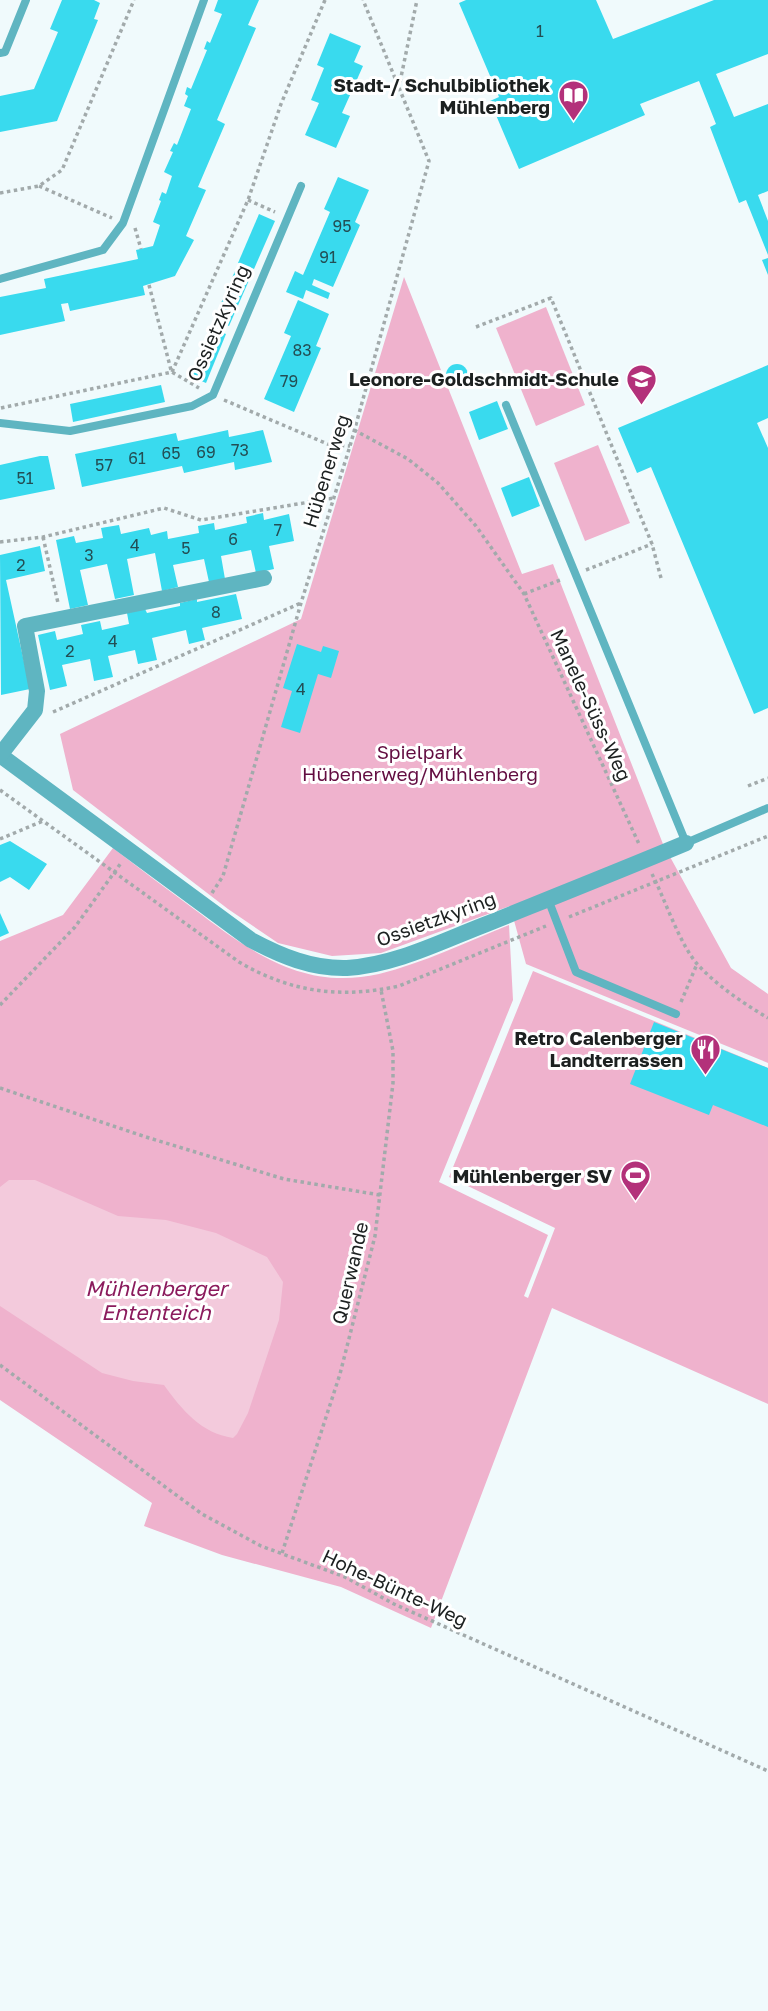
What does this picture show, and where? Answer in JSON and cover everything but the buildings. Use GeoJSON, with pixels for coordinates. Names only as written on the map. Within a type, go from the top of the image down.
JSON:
{"type":"FeatureCollection","features":[{"type":"Feature","properties":{"kind":"street"},"geometry":{"type":"LineString","coordinates":[[0,755],[35,710],[37,691],[25,626],[264,578]]}},
{"type":"Feature","properties":{"kind":"street","name":"Ossietzkyring"},"geometry":{"type":"LineString","coordinates":[[0,755],[251,940],[301,962],[348,968],[400,958],[686,843]]}},
{"type":"Feature","properties":{"kind":"lane"},"geometry":{"type":"LineString","coordinates":[[0,53],[5,52],[26,0]]}},
{"type":"Feature","properties":{"kind":"lane"},"geometry":{"type":"LineString","coordinates":[[0,279],[103,250],[123,223],[204,0]]}},
{"type":"Feature","properties":{"kind":"lane","name":"Ossietzkyring"},"geometry":{"type":"LineString","coordinates":[[0,423],[70,431],[192,406],[212,395],[301,186]]}},
{"type":"Feature","properties":{"kind":"lane"},"geometry":{"type":"LineString","coordinates":[[506,405],[686,843],[768,808]]}},
{"type":"Feature","properties":{"kind":"lane"},"geometry":{"type":"LineString","coordinates":[[548,899],[576,972],[676,1014]]}},
{"type":"Feature","properties":{"kind":"path"},"geometry":{"type":"LineString","coordinates":[[0,193],[39,186],[61,170],[134,0]]}},
{"type":"Feature","properties":{"kind":"path"},"geometry":{"type":"LineString","coordinates":[[149,285],[172,372],[248,200],[281,104],[325,0]]}},
{"type":"Feature","properties":{"kind":"path","name":"Hübenerweg"},"geometry":{"type":"LineString","coordinates":[[203,906],[223,876],[354,430],[429,161],[363,0]]}},
{"type":"Feature","properties":{"kind":"path"},"geometry":{"type":"LineString","coordinates":[[399,84],[418,0]]}},
{"type":"Feature","properties":{"kind":"path"},"geometry":{"type":"LineString","coordinates":[[39,186],[136,229],[141,249]]}},
{"type":"Feature","properties":{"kind":"path"},"geometry":{"type":"LineString","coordinates":[[248,200],[288,217]]}},
{"type":"Feature","properties":{"kind":"path"},"geometry":{"type":"LineString","coordinates":[[476,327],[551,298],[652,544],[661,578]]}},
{"type":"Feature","properties":{"kind":"path","name":"Manele-Süss-Weg"},"geometry":{"type":"LineString","coordinates":[[354,430],[408,459],[438,483],[476,526],[524,594],[674,924],[697,964],[737,1000],[768,1018]]}},
{"type":"Feature","properties":{"kind":"path"},"geometry":{"type":"LineString","coordinates":[[0,542],[43,537],[163,508],[201,520],[334,498]]}},
{"type":"Feature","properties":{"kind":"path"},"geometry":{"type":"LineString","coordinates":[[43,537],[62,619]]}},
{"type":"Feature","properties":{"kind":"path"},"geometry":{"type":"LineString","coordinates":[[35,710],[54,712],[301,603]]}},
{"type":"Feature","properties":{"kind":"path"},"geometry":{"type":"LineString","coordinates":[[748,786],[768,778]]}},
{"type":"Feature","properties":{"kind":"path"},"geometry":{"type":"LineString","coordinates":[[0,790],[113,873]]}},
{"type":"Feature","properties":{"kind":"path"},"geometry":{"type":"LineString","coordinates":[[0,839],[43,821]]}},
{"type":"Feature","properties":{"kind":"path"},"geometry":{"type":"LineString","coordinates":[[656,881],[768,836]]}},
{"type":"Feature","properties":{"kind":"path"},"geometry":{"type":"LineString","coordinates":[[0,1005],[75,927],[129,851]]}},
{"type":"Feature","properties":{"kind":"path"},"geometry":{"type":"LineString","coordinates":[[676,1014],[697,964]]}},
{"type":"Feature","properties":{"kind":"path","name":"Querwande"},"geometry":{"type":"LineString","coordinates":[[281,1554],[340,1374],[375,1236],[392,1094],[394,1051],[381,990]]}},
{"type":"Feature","properties":{"kind":"path"},"geometry":{"type":"LineString","coordinates":[[0,1088],[146,1137],[284,1179],[380,1195]]}},
{"type":"Feature","properties":{"kind":"path","name":"Hohe-Bünte-Weg"},"geometry":{"type":"LineString","coordinates":[[0,1365],[202,1514],[233,1533],[345,1577],[435,1623],[768,1771]]}},
{"type":"Feature","properties":{"kind":"green space","name":"Spielpark Hübenerweg/Mühlenberg"},"geometry":{"type":"Polygon","coordinates":[[[404,277],[522,574],[553,564],[663,844],[731,968],[768,994],[768,1063],[526,964],[510,906],[381,953],[332,956],[278,943],[228,909],[73,790],[60,734],[301,619],[404,277]]]}},
{"type":"Feature","properties":{"kind":"green space"},"geometry":{"type":"Polygon","coordinates":[[[546,307],[585,405],[536,426],[496,328],[546,307]]]}},
{"type":"Feature","properties":{"kind":"green space"},"geometry":{"type":"Polygon","coordinates":[[[598,445],[630,523],[585,541],[554,463],[598,445]]]}},
{"type":"Feature","properties":{"kind":"green space"},"geometry":{"type":"Polygon","coordinates":[[[113,848],[236,940],[279,964],[326,977],[352,978],[379,974],[445,952],[509,925],[513,1000],[439,1182],[548,1235],[524,1296],[528,1298],[555,1228],[449,1177],[533,971],[768,1068],[768,1404],[552,1308],[431,1628],[341,1587],[222,1555],[144,1526],[152,1503],[0,1400],[0,941],[63,915],[113,848]]]}},
{"type":"Feature","properties":{"kind":"water","name":"Mühlenberger Ententeich"},"geometry":{"type":"Polygon","coordinates":[[[9,1180],[35,1180],[118,1216],[166,1220],[216,1233],[267,1257],[283,1282],[279,1320],[248,1413],[233,1438],[202,1426],[185,1411],[164,1385],[102,1373],[0,1306],[0,1187],[9,1180]]]}},
{"type":"Feature","properties":{"kind":"place","name":"Stadt-/ Schulbibliothek Mühlenberg"},"geometry":{"type":"Point","coordinates":[573,123]}},
{"type":"Feature","properties":{"kind":"place","name":"Leonore-Goldschmidt-Schule"},"geometry":{"type":"Point","coordinates":[642,406]}},
{"type":"Feature","properties":{"kind":"place","name":"Retro Calenberger Landterrassen"},"geometry":{"type":"Point","coordinates":[706,1076]}},
{"type":"Feature","properties":{"kind":"place","name":"Mühlenberger SV"},"geometry":{"type":"Point","coordinates":[635,1203]}}]}
